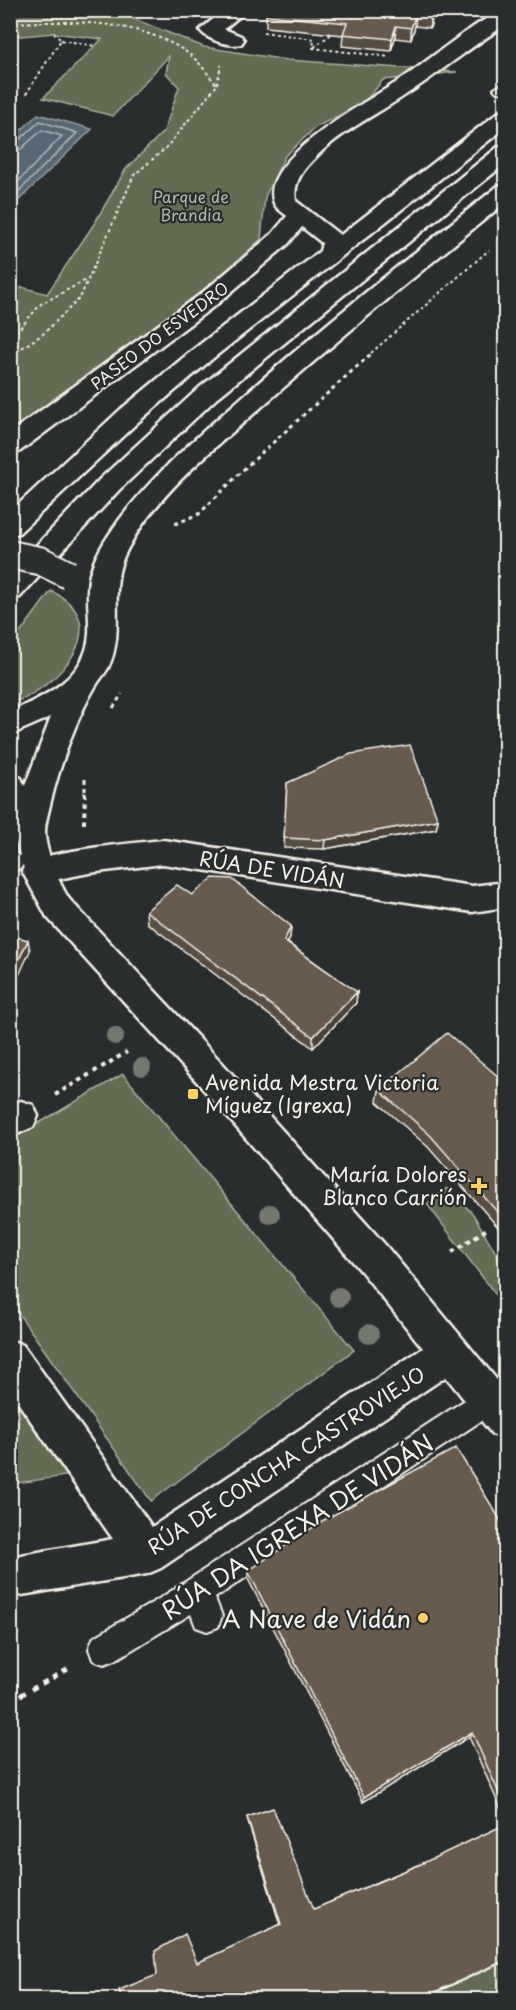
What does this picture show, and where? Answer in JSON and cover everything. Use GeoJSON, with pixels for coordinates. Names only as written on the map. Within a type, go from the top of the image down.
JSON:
{"type":"FeatureCollection","features":[{"type":"Feature","properties":{"kind":"main road"},"geometry":{"type":"LineString","coordinates":[[234,40],[210,30],[238,10]]}},
{"type":"Feature","properties":{"kind":"main road"},"geometry":{"type":"LineString","coordinates":[[331,251],[334,245],[332,240],[285,203],[283,188],[307,153],[337,128],[399,91],[484,29],[506,16]]}},
{"type":"Feature","properties":{"kind":"main road"},"geometry":{"type":"LineString","coordinates":[[10,527],[129,416],[331,251],[506,116]]}},
{"type":"Feature","properties":{"kind":"main road"},"geometry":{"type":"LineString","coordinates":[[10,590],[61,533],[110,484],[208,393],[506,152]]}},
{"type":"Feature","properties":{"kind":"main road"},"geometry":{"type":"LineString","coordinates":[[20,858],[56,737],[100,653],[103,637],[102,584],[105,567],[129,527],[151,497],[229,421],[283,373],[506,191]]}},
{"type":"Feature","properties":{"kind":"main road","name":"PASEO DO ESVEDRO"},"geometry":{"type":"LineString","coordinates":[[10,446],[209,299],[280,239],[299,216]]}},
{"type":"Feature","properties":{"kind":"main road"},"geometry":{"type":"LineString","coordinates":[[11,555],[41,561],[69,575],[89,592],[102,621]]}},
{"type":"Feature","properties":{"kind":"main road"},"geometry":{"type":"LineString","coordinates":[[15,722],[55,704],[85,678]]}},
{"type":"Feature","properties":{"kind":"main road"},"geometry":{"type":"LineString","coordinates":[[10,786],[20,858],[50,897],[68,920],[210,1073],[374,1259],[497,1411]]}},
{"type":"Feature","properties":{"kind":"main road","name":"RÚA DE VIDÁN"},"geometry":{"type":"LineString","coordinates":[[20,858],[89,861],[162,852],[472,899],[506,894]]}},
{"type":"Feature","properties":{"kind":"main road","name":"RÚA DE CONCHA CASTROVIEJO"},"geometry":{"type":"LineString","coordinates":[[10,1577],[147,1554],[450,1352]]}},
{"type":"Feature","properties":{"kind":"main road"},"geometry":{"type":"LineString","coordinates":[[10,1358],[147,1554]]}},
{"type":"Feature","properties":{"kind":"lane","name":"RÚA DA IGREXA DE VIDÁN"},"geometry":{"type":"LineString","coordinates":[[104,1649],[203,1604],[497,1411]]}},
{"type":"Feature","properties":{"kind":"path"},"geometry":{"type":"LineString","coordinates":[[10,23],[106,24],[162,39],[190,55],[217,85],[166,148],[134,175],[80,298],[43,334],[10,356]]}},
{"type":"Feature","properties":{"kind":"path"},"geometry":{"type":"LineString","coordinates":[[215,26],[314,39],[314,48]]}},
{"type":"Feature","properties":{"kind":"path"},"geometry":{"type":"LineString","coordinates":[[314,48],[340,29]]}},
{"type":"Feature","properties":{"kind":"path"},"geometry":{"type":"LineString","coordinates":[[54,33],[61,40],[95,46]]}},
{"type":"Feature","properties":{"kind":"path"},"geometry":{"type":"LineString","coordinates":[[26,94],[61,40]]}},
{"type":"Feature","properties":{"kind":"path"},"geometry":{"type":"LineString","coordinates":[[314,48],[439,62]]}},
{"type":"Feature","properties":{"kind":"path"},"geometry":{"type":"LineString","coordinates":[[171,526],[200,514],[245,468],[319,399],[463,275],[497,242]]}},
{"type":"Feature","properties":{"kind":"path"},"geometry":{"type":"LineString","coordinates":[[10,334],[20,328],[41,304],[89,279]]}},
{"type":"Feature","properties":{"kind":"path"},"geometry":{"type":"LineString","coordinates":[[110,712],[126,688]]}},
{"type":"Feature","properties":{"kind":"path"},"geometry":{"type":"LineString","coordinates":[[86,773],[83,818],[89,861]]}},
{"type":"Feature","properties":{"kind":"path"},"geometry":{"type":"LineString","coordinates":[[16,1119],[127,1052]]}},
{"type":"Feature","properties":{"kind":"path"},"geometry":{"type":"LineString","coordinates":[[452,1252],[487,1228]]}},
{"type":"Feature","properties":{"kind":"path"},"geometry":{"type":"LineString","coordinates":[[10,1701],[104,1649]]}},
{"type":"Feature","properties":{"kind":"green space","name":"Parque de Brandia"},"geometry":{"type":"Polygon","coordinates":[[[11,11],[114,11],[204,47],[287,60],[457,72],[383,80],[365,102],[316,127],[285,156],[265,197],[261,239],[197,299],[11,430],[11,297],[22,287],[47,294],[94,224],[126,169],[164,131],[179,87],[166,73],[169,56],[113,116],[43,98],[102,39],[54,33],[11,37],[11,11]]]}},
{"type":"Feature","properties":{"kind":"green space"},"geometry":{"type":"Polygon","coordinates":[[[51,591],[70,604],[80,620],[80,637],[74,654],[62,670],[46,684],[11,703],[11,645],[51,591]]]}},
{"type":"Feature","properties":{"kind":"green space"},"geometry":{"type":"Polygon","coordinates":[[[123,1074],[354,1350],[151,1501],[11,1303],[10,1140],[123,1074]]]}},
{"type":"Feature","properties":{"kind":"green space"},"geometry":{"type":"Polygon","coordinates":[[[447,1188],[473,1214],[505,1268],[505,1301],[502,1303],[427,1204],[447,1188]]]}},
{"type":"Feature","properties":{"kind":"green space"},"geometry":{"type":"Polygon","coordinates":[[[11,1386],[72,1475],[11,1484],[11,1386]]]}},
{"type":"Feature","properties":{"kind":"green space"},"geometry":{"type":"Polygon","coordinates":[[[505,1961],[505,1999],[419,1999],[505,1961]]]}},
{"type":"Feature","properties":{"kind":"water"},"geometry":{"type":"Polygon","coordinates":[[[38,114],[92,129],[18,201],[11,199],[11,140],[38,114]]]}},
{"type":"Feature","properties":{"kind":"building"},"geometry":{"type":"Polygon","coordinates":[[[268,10],[432,10],[430,16],[416,14],[411,28],[396,26],[392,39],[343,34],[347,23],[266,15],[268,10]]]}},
{"type":"Feature","properties":{"kind":"building"},"geometry":{"type":"Polygon","coordinates":[[[410,745],[438,820],[325,840],[284,838],[287,783],[351,754],[410,745]]]}},
{"type":"Feature","properties":{"kind":"building"},"geometry":{"type":"Polygon","coordinates":[[[213,878],[232,879],[291,926],[284,941],[357,992],[313,1037],[146,911],[177,885],[192,895],[213,878]]]}},
{"type":"Feature","properties":{"kind":"building"},"geometry":{"type":"Polygon","coordinates":[[[10,935],[28,940],[10,979],[10,935]]]}},
{"type":"Feature","properties":{"kind":"building"},"geometry":{"type":"Polygon","coordinates":[[[447,1033],[506,1083],[506,1225],[500,1215],[430,1135],[379,1090],[447,1033]]]}},
{"type":"Feature","properties":{"kind":"building"},"geometry":{"type":"Polygon","coordinates":[[[456,1448],[506,1529],[506,1809],[472,1732],[364,1797],[248,1571],[324,1520],[456,1448]]]}},
{"type":"Feature","properties":{"kind":"building"},"geometry":{"type":"Polygon","coordinates":[[[273,1808],[314,1909],[421,1864],[506,1824],[506,1960],[417,2000],[122,2000],[119,1990],[157,1975],[155,1951],[185,1934],[197,1963],[281,1924],[247,1817],[273,1808]]]}},
{"type":"Feature","properties":{"kind":"place","name":"Avenida Mestra Victoria Míguez (Igrexa)"},"geometry":{"type":"Point","coordinates":[193,1094]}},
{"type":"Feature","properties":{"kind":"place","name":"María Dolores Blanco Carrión"},"geometry":{"type":"Point","coordinates":[479,1186]}},
{"type":"Feature","properties":{"kind":"place","name":"A Nave de Vidán"},"geometry":{"type":"Point","coordinates":[423,1618]}}]}
